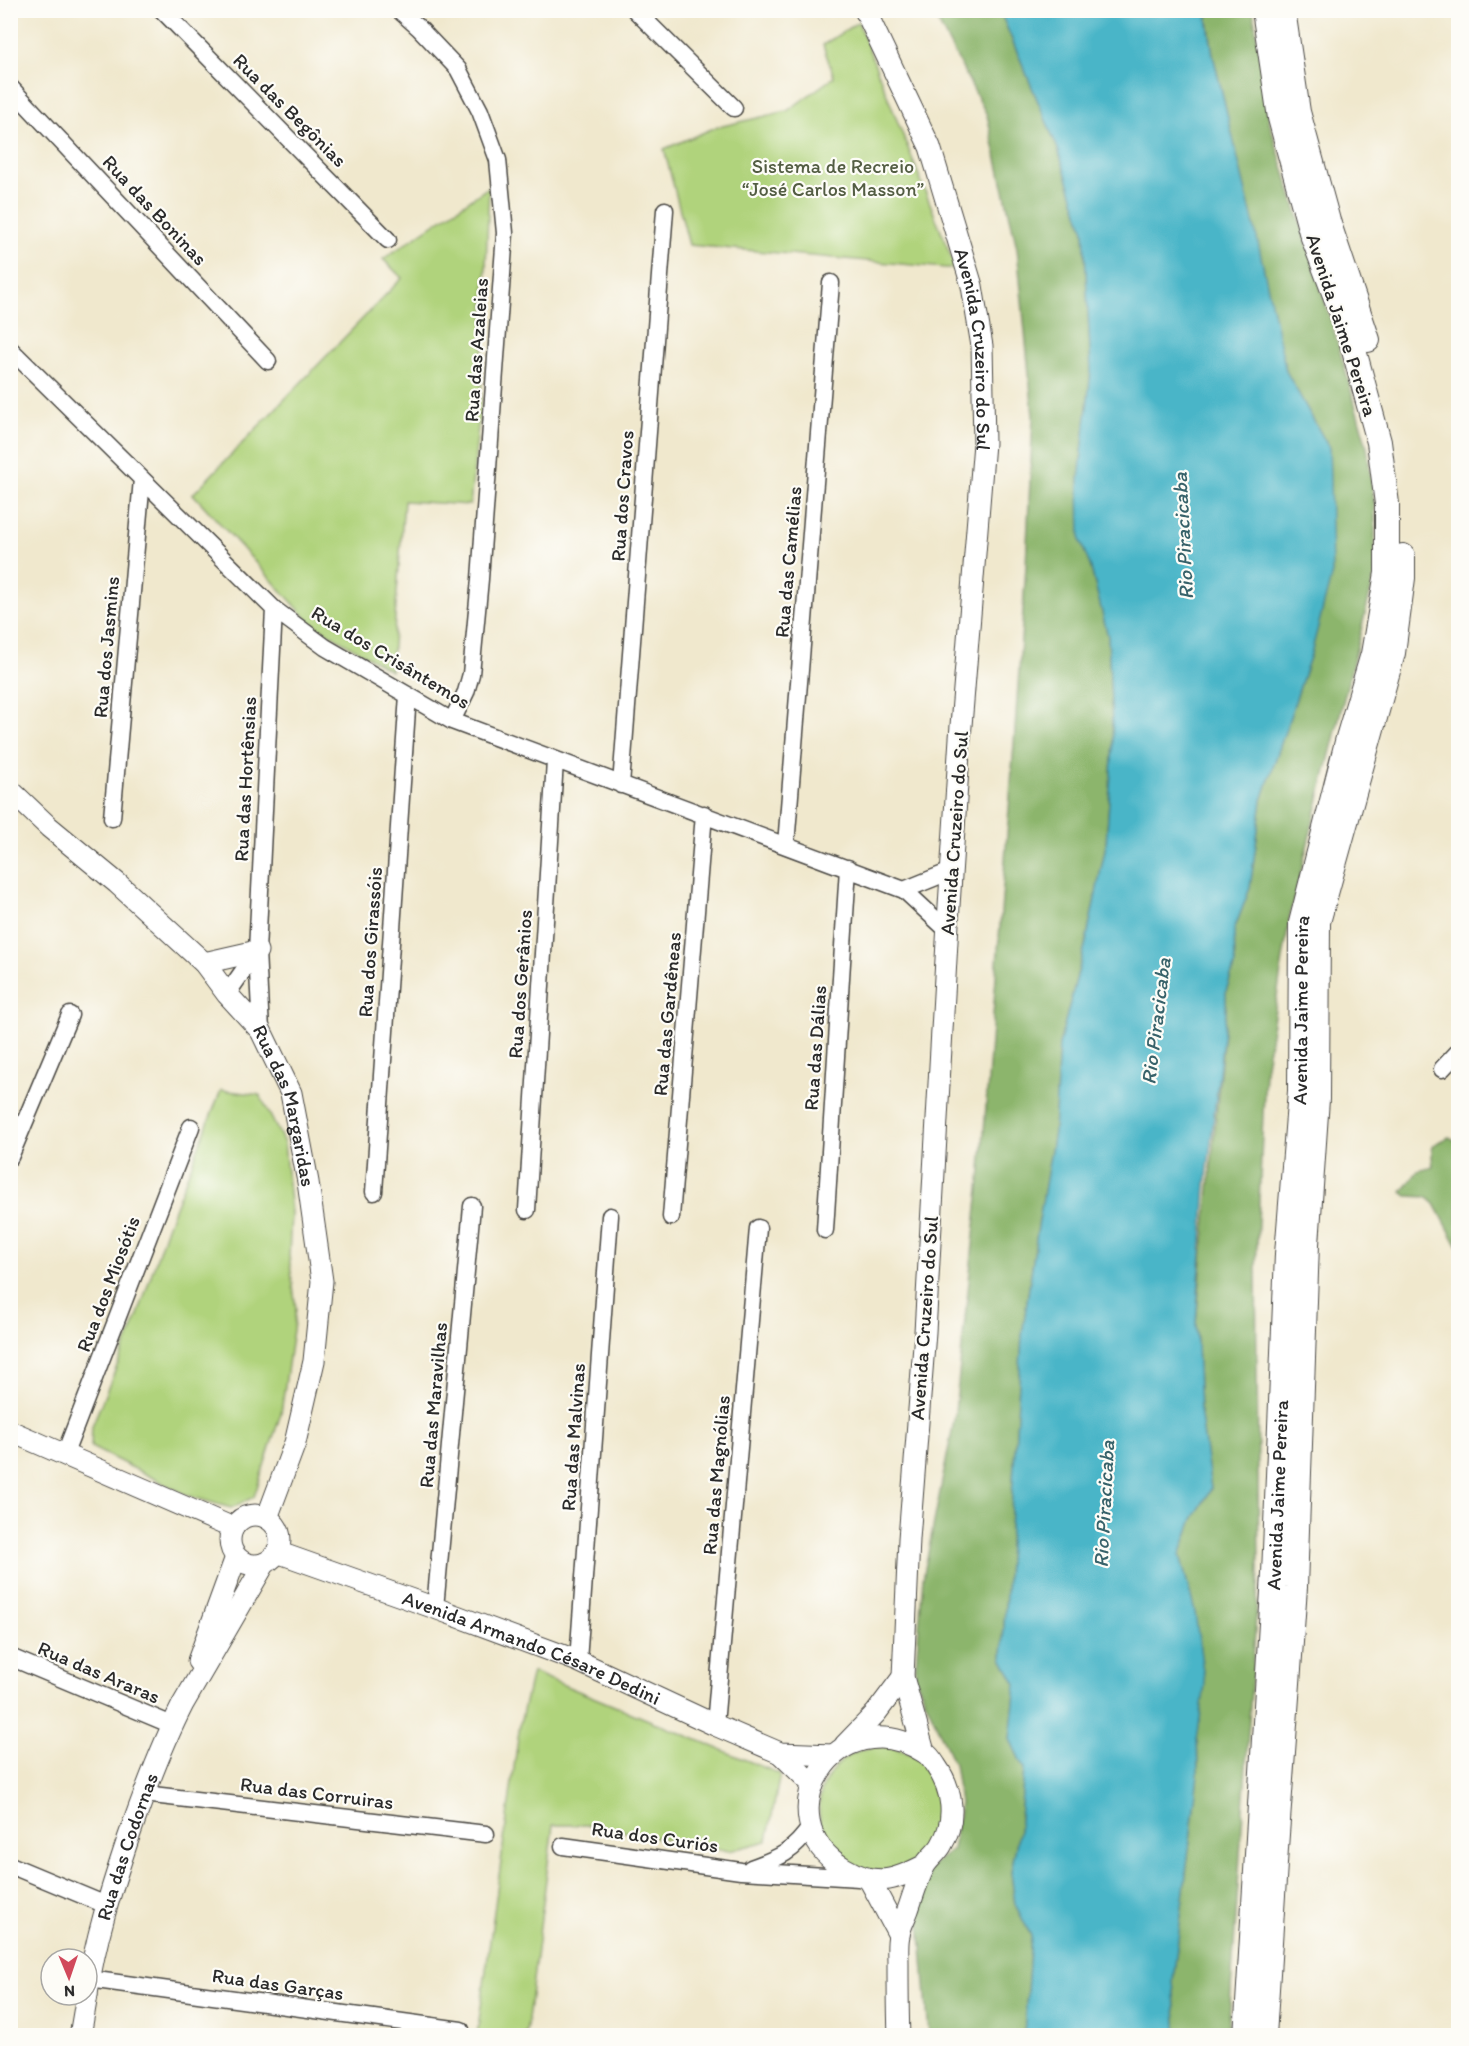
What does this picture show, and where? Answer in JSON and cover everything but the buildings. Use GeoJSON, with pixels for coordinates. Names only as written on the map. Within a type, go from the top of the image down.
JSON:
{"type":"FeatureCollection","features":[{"type":"Feature","properties":{"kind":"main road","name":"Avenida Jaime Pereira"},"geometry":{"type":"LineString","coordinates":[[1246,2036],[1274,1574],[1287,1254],[1299,1091],[1301,923],[1348,738],[1373,654],[1387,573],[1387,504],[1379,442],[1349,332],[1311,232],[1280,118],[1264,10]]}},
{"type":"Feature","properties":{"kind":"main road","name":"Avenida Jaime Pereira"},"geometry":{"type":"LineString","coordinates":[[1264,2036],[1275,1848],[1296,1587],[1306,1244],[1317,1100],[1318,922],[1393,653],[1403,578],[1403,505],[1395,435],[1365,328],[1328,221],[1298,112],[1283,10]]}},
{"type":"Feature","properties":{"kind":"street","name":"Rua das Begônias"},"geometry":{"type":"LineString","coordinates":[[162,10],[388,240]]}},
{"type":"Feature","properties":{"kind":"street","name":"Rua das Azaleias"},"geometry":{"type":"LineString","coordinates":[[399,10],[458,69],[480,111],[498,160],[506,233],[471,674],[466,692],[452,721]]}},
{"type":"Feature","properties":{"kind":"street"},"geometry":{"type":"LineString","coordinates":[[635,10],[734,108]]}},
{"type":"Feature","properties":{"kind":"street","name":"Avenida Cruzeiro do Sul"},"geometry":{"type":"LineString","coordinates":[[865,10],[930,147],[972,285],[982,346],[984,442],[947,930],[925,1332],[909,1539],[903,1677],[924,1752]]}},
{"type":"Feature","properties":{"kind":"street","name":"Rua das Boninas"},"geometry":{"type":"LineString","coordinates":[[10,87],[268,361]]}},
{"type":"Feature","properties":{"kind":"street","name":"Rua dos Cravos"},"geometry":{"type":"LineString","coordinates":[[621,785],[665,210]]}},
{"type":"Feature","properties":{"kind":"street","name":"Rua das Camélias"},"geometry":{"type":"LineString","coordinates":[[786,845],[831,283]]}},
{"type":"Feature","properties":{"kind":"street","name":"Rua dos Crisântemos"},"geometry":{"type":"LineString","coordinates":[[10,349],[274,609],[325,647],[452,721],[904,890],[947,930]]}},
{"type":"Feature","properties":{"kind":"street","name":"Rua dos Jasmins"},"geometry":{"type":"LineString","coordinates":[[112,818],[142,479]]}},
{"type":"Feature","properties":{"kind":"street","name":"Rua das Hortênsias"},"geometry":{"type":"LineString","coordinates":[[261,1031],[257,951],[274,609]]}},
{"type":"Feature","properties":{"kind":"street","name":"Rua dos Girassóis"},"geometry":{"type":"LineString","coordinates":[[374,1192],[408,695]]}},
{"type":"Feature","properties":{"kind":"street","name":"Rua dos Gerânios"},"geometry":{"type":"LineString","coordinates":[[527,1210],[555,761]]}},
{"type":"Feature","properties":{"kind":"street","name":"Rua das Margaridas"},"geometry":{"type":"LineString","coordinates":[[10,790],[49,827],[117,883],[204,963],[261,1031],[291,1093],[308,1182],[322,1281],[314,1361],[295,1443],[267,1518]]}},
{"type":"Feature","properties":{"kind":"street","name":"Rua das Gardêneas"},"geometry":{"type":"LineString","coordinates":[[671,1217],[704,814]]}},
{"type":"Feature","properties":{"kind":"street","name":"Rua das Dálias"},"geometry":{"type":"LineString","coordinates":[[825,1230],[848,868]]}},
{"type":"Feature","properties":{"kind":"street"},"geometry":{"type":"LineString","coordinates":[[904,890],[951,871]]}},
{"type":"Feature","properties":{"kind":"street"},"geometry":{"type":"LineString","coordinates":[[204,963],[257,951]]}},
{"type":"Feature","properties":{"kind":"street"},"geometry":{"type":"LineString","coordinates":[[228,994],[257,951]]}},
{"type":"Feature","properties":{"kind":"street"},"geometry":{"type":"LineString","coordinates":[[10,1157],[70,1015]]}},
{"type":"Feature","properties":{"kind":"street"},"geometry":{"type":"LineString","coordinates":[[1442,1069],[1458,1052]]}},
{"type":"Feature","properties":{"kind":"street","name":"Rua dos Miosótis"},"geometry":{"type":"LineString","coordinates":[[64,1456],[191,1127]]}},
{"type":"Feature","properties":{"kind":"street","name":"Rua das Maravilhas"},"geometry":{"type":"LineString","coordinates":[[435,1608],[472,1206]]}},
{"type":"Feature","properties":{"kind":"street","name":"Rua das Malvinas"},"geometry":{"type":"LineString","coordinates":[[578,1661],[610,1216]]}},
{"type":"Feature","properties":{"kind":"street","name":"Rua das Magnólias"},"geometry":{"type":"LineString","coordinates":[[715,1725],[758,1228]]}},
{"type":"Feature","properties":{"kind":"street"},"geometry":{"type":"LineString","coordinates":[[10,1431],[233,1528]]}},
{"type":"Feature","properties":{"kind":"street"},"geometry":{"type":"LineString","coordinates":[[260,1516],[267,1518],[278,1530],[280,1538],[271,1558],[250,1565],[236,1557],[230,1543],[233,1528],[244,1518],[260,1516]]}},
{"type":"Feature","properties":{"kind":"street","name":"Rua das Codornas"},"geometry":{"type":"LineString","coordinates":[[183,1704],[236,1557]]}},
{"type":"Feature","properties":{"kind":"street","name":"Avenida Armando Césare Dedini"},"geometry":{"type":"LineString","coordinates":[[271,1558],[435,1608],[578,1661],[780,1753],[813,1785]]}},
{"type":"Feature","properties":{"kind":"street","name":"Rua das Codornas"},"geometry":{"type":"LineString","coordinates":[[97,1947],[106,1905],[144,1794],[172,1725],[271,1558]]}},
{"type":"Feature","properties":{"kind":"street","name":"Rua das Araras"},"geometry":{"type":"LineString","coordinates":[[10,1657],[172,1725]]}},
{"type":"Feature","properties":{"kind":"street"},"geometry":{"type":"LineString","coordinates":[[838,1751],[868,1739],[890,1738],[924,1752],[945,1778],[952,1801],[950,1825],[941,1847],[925,1865],[904,1876],[884,1880],[864,1878],[830,1860],[818,1844],[810,1826],[808,1805],[813,1785],[822,1766],[876,1713],[903,1677]]}},
{"type":"Feature","properties":{"kind":"street","name":"Avenida Armando Césare Dedini"},"geometry":{"type":"LineString","coordinates":[[780,1753],[838,1751]]}},
{"type":"Feature","properties":{"kind":"street","name":"Rua das Corruiras"},"geometry":{"type":"LineString","coordinates":[[144,1794],[486,1834]]}},
{"type":"Feature","properties":{"kind":"street","name":"Rua dos Curiós"},"geometry":{"type":"LineString","coordinates":[[741,1871],[789,1852],[803,1838],[810,1826]]}},
{"type":"Feature","properties":{"kind":"street","name":"Rua dos Curiós"},"geometry":{"type":"LineString","coordinates":[[563,1846],[741,1871],[864,1878]]}},
{"type":"Feature","properties":{"kind":"street"},"geometry":{"type":"LineString","coordinates":[[10,1865],[106,1905]]}},
{"type":"Feature","properties":{"kind":"street"},"geometry":{"type":"LineString","coordinates":[[899,2036],[899,1935],[925,1865]]}},
{"type":"Feature","properties":{"kind":"street"},"geometry":{"type":"LineString","coordinates":[[864,1878],[899,1935]]}},
{"type":"Feature","properties":{"kind":"street","name":"Rua das Garças"},"geometry":{"type":"LineString","coordinates":[[99,1990],[461,2030]]}},
{"type":"Feature","properties":{"kind":"street","name":"Rua das Codornas"},"geometry":{"type":"LineString","coordinates":[[80,2036],[85,2007]]}},
{"type":"Feature","properties":{"kind":"green space"},"geometry":{"type":"Polygon","coordinates":[[[1253,10],[1270,125],[1335,334],[1367,447],[1375,509],[1375,574],[1290,915],[1265,1072],[1256,1267],[1259,1571],[1228,2035],[1177,2036],[1173,1981],[1198,1774],[1195,1612],[1180,1555],[1193,1519],[1211,1489],[1200,1409],[1196,1323],[1226,1012],[1226,991],[1235,964],[1234,930],[1250,888],[1262,800],[1311,654],[1329,448],[1286,371],[1213,55],[1207,11],[1253,10]]]}},
{"type":"Feature","properties":{"kind":"green space"},"geometry":{"type":"Polygon","coordinates":[[[932,11],[1000,11],[1058,149],[1084,231],[1091,371],[1079,480],[1091,568],[1108,636],[1113,744],[1106,845],[1086,942],[1059,1045],[1054,1132],[1022,1336],[1002,1658],[1016,1684],[1010,1739],[1024,1769],[1019,1832],[1011,1871],[1015,1904],[1031,1936],[1024,2035],[929,2035],[918,1897],[928,1869],[953,1849],[960,1803],[954,1764],[915,1677],[923,1578],[954,1421],[981,1170],[1014,744],[1033,416],[1017,248],[987,115],[932,11]]]}},
{"type":"Feature","properties":{"kind":"green space","name":"Sistema de Recreio “José Carlos Masson”"},"geometry":{"type":"Polygon","coordinates":[[[858,22],[956,269],[689,245],[664,149],[714,128],[787,111],[834,77],[823,45],[858,22]]]}},
{"type":"Feature","properties":{"kind":"green space"},"geometry":{"type":"Polygon","coordinates":[[[489,187],[481,399],[470,505],[404,501],[391,671],[310,622],[193,494],[402,278],[383,259],[489,187]]]}},
{"type":"Feature","properties":{"kind":"green space"},"geometry":{"type":"Polygon","coordinates":[[[221,1090],[260,1095],[284,1143],[291,1213],[289,1256],[296,1309],[281,1413],[254,1497],[231,1508],[189,1496],[91,1447],[92,1426],[137,1318],[167,1227],[221,1090]]]}},
{"type":"Feature","properties":{"kind":"green space"},"geometry":{"type":"Polygon","coordinates":[[[1449,1137],[1458,1142],[1458,1247],[1435,1204],[1427,1197],[1407,1196],[1402,1192],[1418,1171],[1433,1167],[1433,1148],[1438,1142],[1449,1137]]]}},
{"type":"Feature","properties":{"kind":"green space"},"geometry":{"type":"Polygon","coordinates":[[[532,1672],[780,1774],[767,1841],[729,1851],[589,1825],[553,1825],[526,2035],[477,2035],[520,1724],[532,1672]]]}},
{"type":"Feature","properties":{"kind":"green space"},"geometry":{"type":"Polygon","coordinates":[[[881,1747],[905,1752],[925,1765],[938,1785],[943,1809],[938,1833],[925,1853],[905,1866],[881,1871],[857,1866],[837,1853],[824,1833],[819,1809],[824,1785],[837,1765],[857,1752],[881,1747]]]}},
{"type":"Feature","properties":{"kind":"water","name":"Rio Piracicaba"},"geometry":{"type":"Polygon","coordinates":[[[1000,11],[1206,11],[1213,55],[1286,371],[1329,448],[1332,573],[1311,654],[1262,800],[1250,888],[1234,930],[1235,964],[1226,991],[1226,1012],[1206,1185],[1196,1323],[1200,1409],[1211,1489],[1193,1519],[1180,1555],[1195,1612],[1205,1685],[1197,1740],[1198,1774],[1173,1981],[1177,2035],[1024,2035],[1031,1936],[1015,1904],[1011,1871],[1019,1832],[1024,1769],[1010,1739],[1016,1684],[1002,1658],[1022,1336],[1054,1132],[1059,1045],[1086,942],[1106,845],[1113,744],[1108,636],[1091,568],[1080,540],[1079,480],[1091,371],[1084,231],[1058,149],[1000,11]]]}}]}
